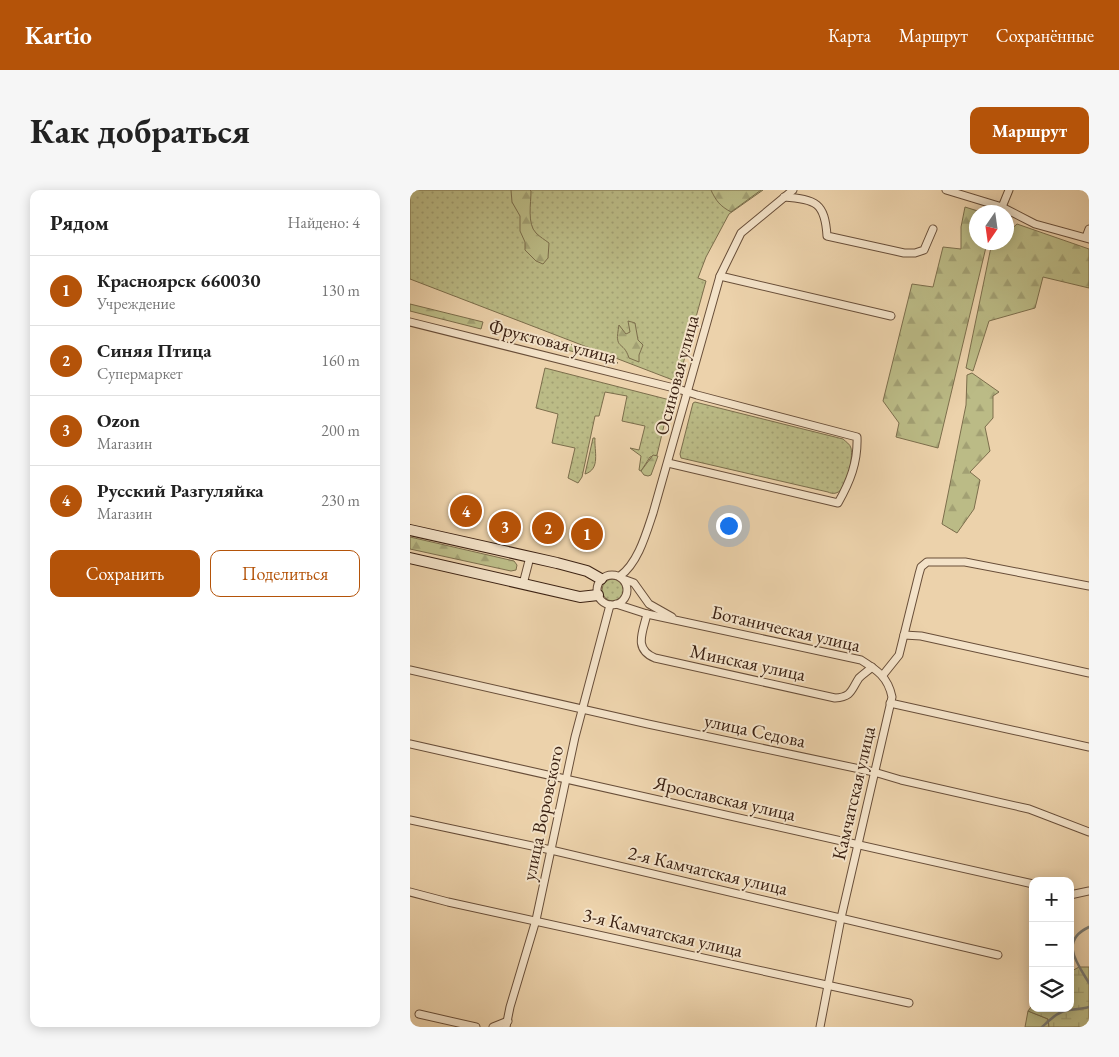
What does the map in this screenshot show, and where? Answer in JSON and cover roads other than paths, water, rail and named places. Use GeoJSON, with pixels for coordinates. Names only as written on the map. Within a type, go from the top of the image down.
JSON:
{"type":"FeatureCollection","features":[{"type":"Feature","properties":{"kind":"street","name":"Осиновая улица"},"geometry":{"type":"LineString","coordinates":[[621,578],[628,570],[644,538],[668,463],[720,276],[741,233],[793,190]]}},
{"type":"Feature","properties":{"kind":"street"},"geometry":{"type":"LineString","coordinates":[[946,190],[995,205]]}},
{"type":"Feature","properties":{"kind":"street"},"geometry":{"type":"LineString","coordinates":[[1003,205],[1009,190]]}},
{"type":"Feature","properties":{"kind":"street"},"geometry":{"type":"LineString","coordinates":[[784,197],[810,200],[822,208],[826,219],[827,236],[904,254],[915,254],[924,250],[933,229]]}},
{"type":"Feature","properties":{"kind":"street"},"geometry":{"type":"LineString","coordinates":[[1014,213],[1035,224],[1087,238],[1089,229]]}},
{"type":"Feature","properties":{"kind":"street"},"geometry":{"type":"LineString","coordinates":[[720,276],[891,316]]}},
{"type":"Feature","properties":{"kind":"street","name":"Фруктовая улица"},"geometry":{"type":"LineString","coordinates":[[410,322],[678,389],[687,393],[857,437],[853,473],[838,503],[668,463]]}},
{"type":"Feature","properties":{"kind":"street"},"geometry":{"type":"LineString","coordinates":[[410,530],[587,571],[601,579]]}},
{"type":"Feature","properties":{"kind":"street"},"geometry":{"type":"LineString","coordinates":[[524,584],[530,557]]}},
{"type":"Feature","properties":{"kind":"street"},"geometry":{"type":"LineString","coordinates":[[410,558],[580,596],[598,595]]}},
{"type":"Feature","properties":{"kind":"street"},"geometry":{"type":"LineString","coordinates":[[883,675],[899,655],[921,567],[927,562],[965,562],[1089,586]]}},
{"type":"Feature","properties":{"kind":"street"},"geometry":{"type":"LineString","coordinates":[[610,574],[621,578],[626,585],[627,593],[623,600],[613,605],[602,602],[597,588],[601,579],[610,574]]}},
{"type":"Feature","properties":{"kind":"street","name":"Ботаническая улица"},"geometry":{"type":"LineString","coordinates":[[621,578],[634,583],[649,604],[677,620]]}},
{"type":"Feature","properties":{"kind":"street","name":"Ботаническая улица"},"geometry":{"type":"LineString","coordinates":[[613,605],[860,660],[883,675]]}},
{"type":"Feature","properties":{"kind":"street","name":"улица Воровского"},"geometry":{"type":"LineString","coordinates":[[507,1024],[510,1007],[536,920],[583,709],[613,605]]}},
{"type":"Feature","properties":{"kind":"street","name":"Минская улица"},"geometry":{"type":"LineString","coordinates":[[647,614],[641,644],[644,652],[655,658],[835,698],[844,698],[848,695],[860,676],[872,667]]}},
{"type":"Feature","properties":{"kind":"street"},"geometry":{"type":"LineString","coordinates":[[904,635],[921,636],[1089,673]]}},
{"type":"Feature","properties":{"kind":"street","name":"улица Седова"},"geometry":{"type":"LineString","coordinates":[[410,670],[874,772],[901,780],[1029,809],[1089,832]]}},
{"type":"Feature","properties":{"kind":"street","name":"Камчатская улица"},"geometry":{"type":"LineString","coordinates":[[820,1027],[841,918],[892,697],[890,686],[883,675]]}},
{"type":"Feature","properties":{"kind":"street"},"geometry":{"type":"LineString","coordinates":[[890,703],[1089,747]]}},
{"type":"Feature","properties":{"kind":"street","name":"Ярославская улица"},"geometry":{"type":"LineString","coordinates":[[410,744],[1029,883]]}},
{"type":"Feature","properties":{"kind":"street","name":"2-я Камчатская улица"},"geometry":{"type":"LineString","coordinates":[[410,820],[551,850],[998,955]]}},
{"type":"Feature","properties":{"kind":"street"},"geometry":{"type":"LineString","coordinates":[[1074,894],[1089,891]]}},
{"type":"Feature","properties":{"kind":"street","name":"3-я Камчатская улица"},"geometry":{"type":"LineString","coordinates":[[410,892],[448,902],[909,1003]]}},
{"type":"Feature","properties":{"kind":"street"},"geometry":{"type":"LineString","coordinates":[[418,1014],[476,1027]]}},
{"type":"Feature","properties":{"kind":"street"},"geometry":{"type":"LineString","coordinates":[[493,1027],[507,1024]]}},
{"type":"Feature","properties":{"kind":"waterway"},"geometry":{"type":"LineString","coordinates":[[1089,927],[1080,933],[1075,939],[1073,946],[1076,960],[1089,983]]}},
{"type":"Feature","properties":{"kind":"waterway"},"geometry":{"type":"LineString","coordinates":[[1042,1027],[1061,1012],[1089,1007]]}},
{"type":"Feature","properties":{"kind":"place","name":"Русский Разгуляйка"},"geometry":{"type":"Point","coordinates":[466,511]}},
{"type":"Feature","properties":{"kind":"place","name":"Ozon"},"geometry":{"type":"Point","coordinates":[505,527]}},
{"type":"Feature","properties":{"kind":"place","name":"Синяя Птица"},"geometry":{"type":"Point","coordinates":[548,528]}},
{"type":"Feature","properties":{"kind":"place","name":"Красноярск 660030"},"geometry":{"type":"Point","coordinates":[587,534]}}]}
